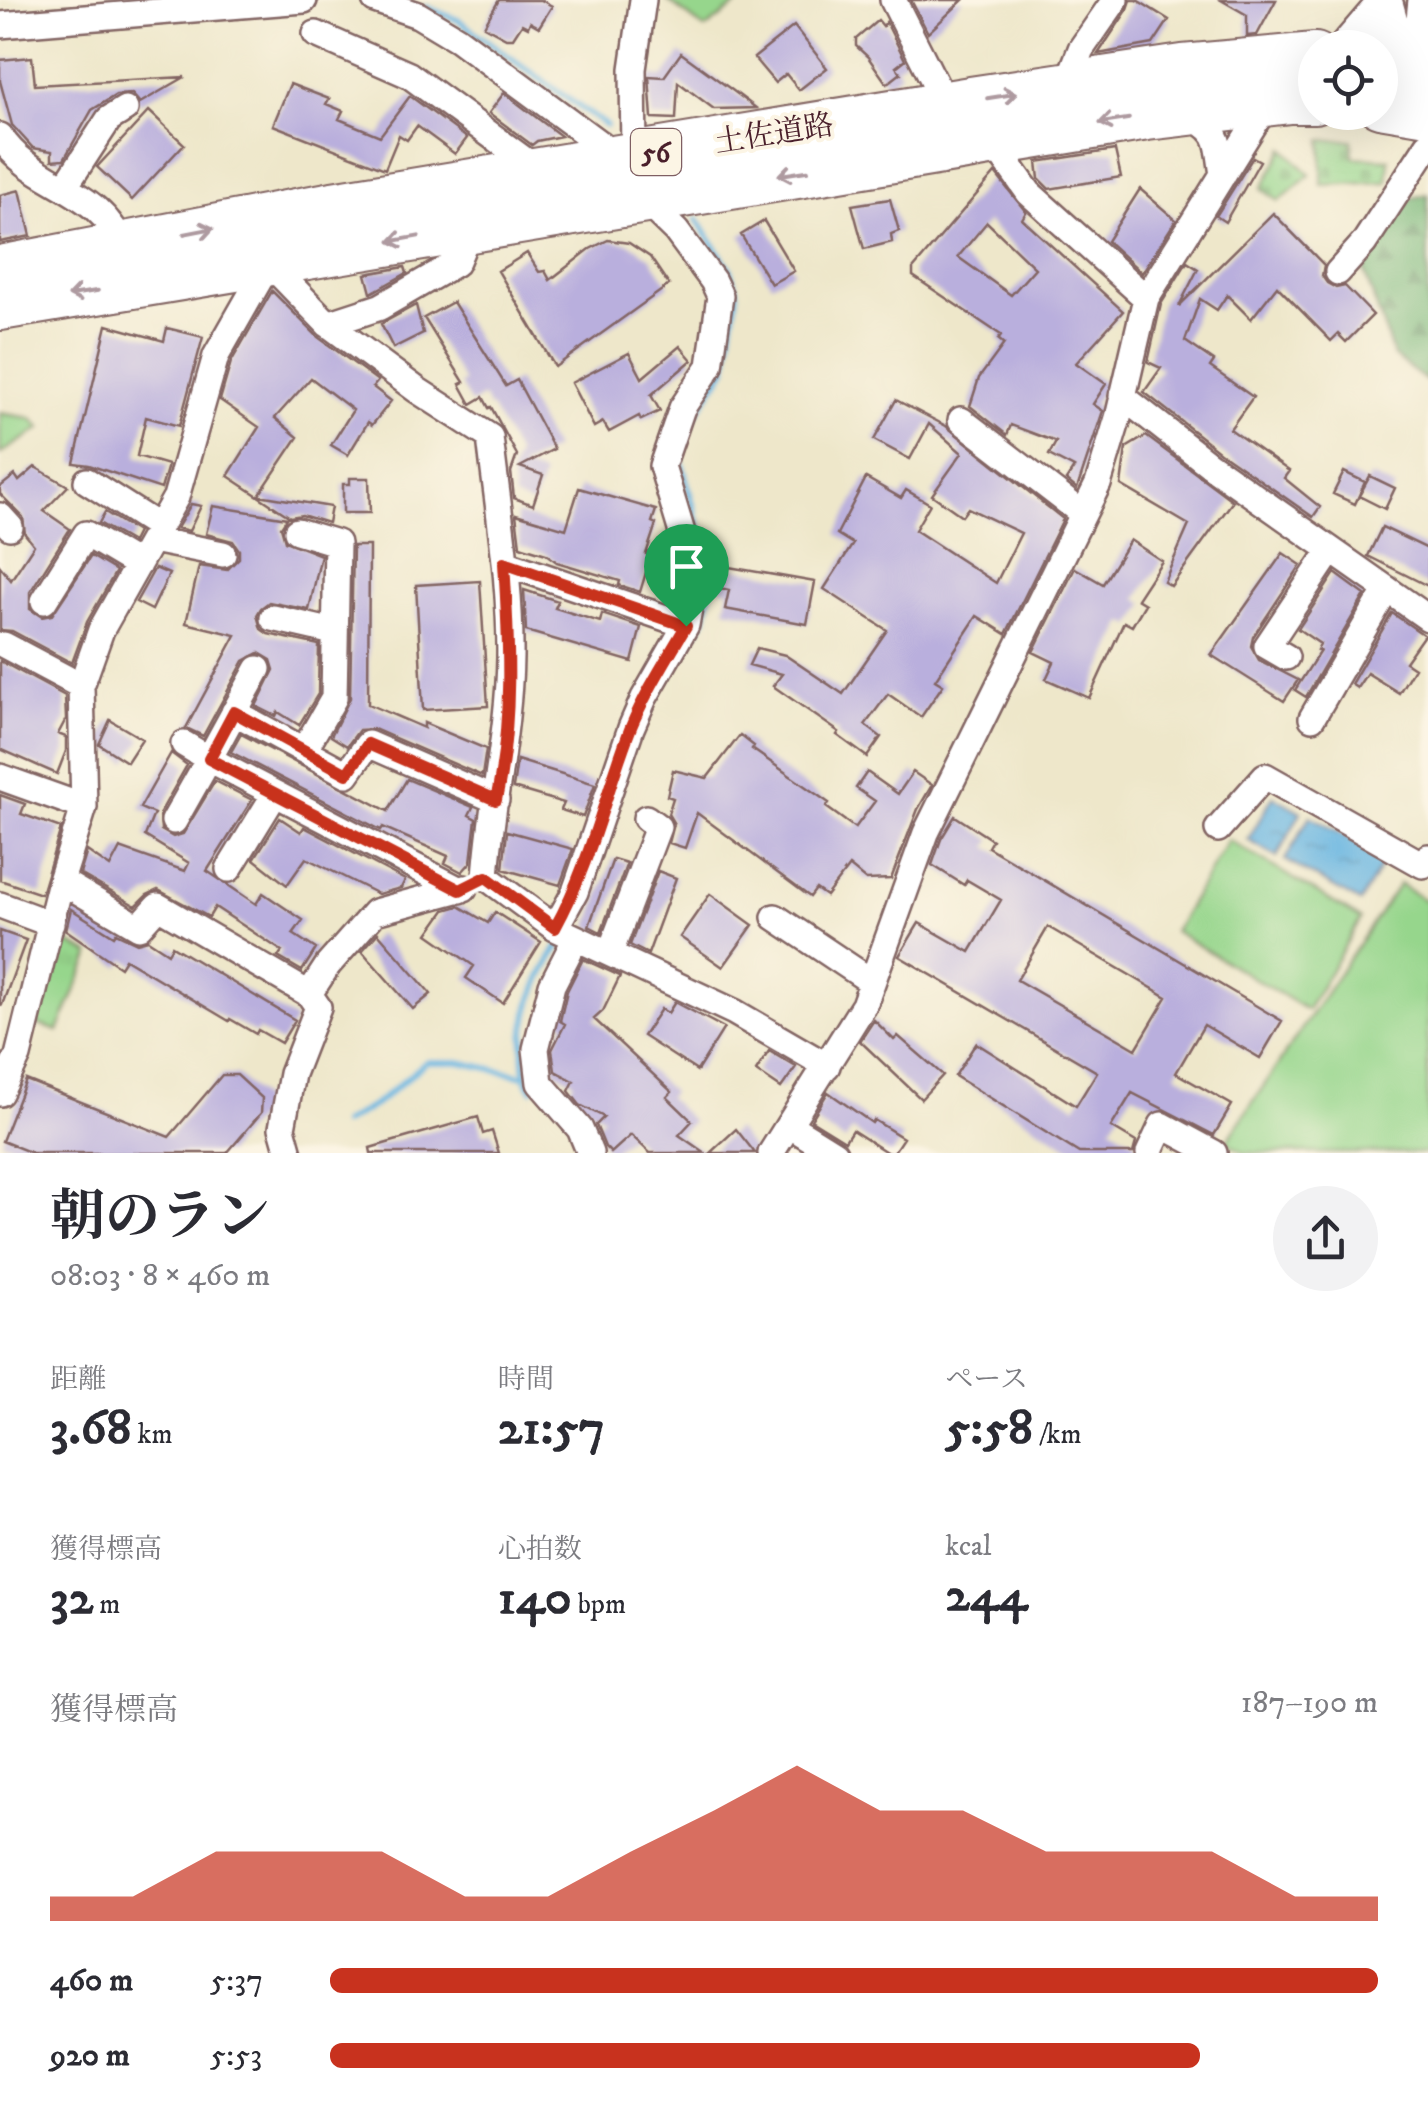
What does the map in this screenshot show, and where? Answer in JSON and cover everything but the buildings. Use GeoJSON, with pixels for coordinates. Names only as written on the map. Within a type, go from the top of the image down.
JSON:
{"type":"FeatureCollection","features":[{"type":"Feature","properties":{"kind":"highway","name":"土佐道路"},"geometry":{"type":"LineString","coordinates":[[0,306],[333,206],[542,172],[992,141],[1298,59]]}},
{"type":"Feature","properties":{"kind":"highway"},"geometry":{"type":"LineString","coordinates":[[1400,74],[1428,111]]}},
{"type":"Feature","properties":{"kind":"highway","name":"土佐道路"},"geometry":{"type":"LineString","coordinates":[[0,270],[269,263],[471,227],[625,166],[1067,85],[1181,90],[1250,115],[1298,104]]}},
{"type":"Feature","properties":{"kind":"main road"},"geometry":{"type":"LineString","coordinates":[[1400,74],[1424,30],[1426,0]]}},
{"type":"Feature","properties":{"kind":"main road"},"geometry":{"type":"LineString","coordinates":[[1383,3],[1400,74]]}},
{"type":"Feature","properties":{"kind":"main road"},"geometry":{"type":"LineString","coordinates":[[1361,30],[1383,3]]}},
{"type":"Feature","properties":{"kind":"street"},"geometry":{"type":"LineString","coordinates":[[0,26],[304,0]]}},
{"type":"Feature","properties":{"kind":"street"},"geometry":{"type":"LineString","coordinates":[[375,0],[418,16],[458,40],[625,166],[713,281],[720,296],[710,366],[682,408],[662,466],[695,576],[686,626],[637,713],[574,892],[536,1049],[540,1083],[580,1128],[590,1153]]}},
{"type":"Feature","properties":{"kind":"street"},"geometry":{"type":"LineString","coordinates":[[625,166],[643,0]]}},
{"type":"Feature","properties":{"kind":"street"},"geometry":{"type":"LineString","coordinates":[[894,0],[946,105]]}},
{"type":"Feature","properties":{"kind":"street"},"geometry":{"type":"LineString","coordinates":[[1067,85],[1081,50],[1115,0]]}},
{"type":"Feature","properties":{"kind":"street"},"geometry":{"type":"LineString","coordinates":[[316,34],[410,75],[542,172]]}},
{"type":"Feature","properties":{"kind":"street"},"geometry":{"type":"LineString","coordinates":[[771,1153],[864,1005],[926,832],[1098,484],[1146,298],[1223,175],[1250,115],[1298,64]]}},
{"type":"Feature","properties":{"kind":"street"},"geometry":{"type":"LineString","coordinates":[[1181,90],[1216,134],[1223,175]]}},
{"type":"Feature","properties":{"kind":"street"},"geometry":{"type":"LineString","coordinates":[[66,186],[109,119],[125,109]]}},
{"type":"Feature","properties":{"kind":"street"},"geometry":{"type":"LineString","coordinates":[[0,136],[25,166],[66,186],[106,221],[129,265]]}},
{"type":"Feature","properties":{"kind":"street"},"geometry":{"type":"LineString","coordinates":[[992,141],[1029,193],[1146,298]]}},
{"type":"Feature","properties":{"kind":"street"},"geometry":{"type":"LineString","coordinates":[[1338,272],[1364,243],[1428,145]]}},
{"type":"Feature","properties":{"kind":"street"},"geometry":{"type":"LineString","coordinates":[[328,324],[380,307],[456,263],[471,227]]}},
{"type":"Feature","properties":{"kind":"street"},"geometry":{"type":"LineString","coordinates":[[0,1093],[18,1056],[11,1031],[50,924],[84,807],[81,686],[101,630],[176,498],[216,356],[269,263],[328,324],[417,390],[490,437],[510,657],[501,777],[486,877]]}},
{"type":"Feature","properties":{"kind":"street"},"geometry":{"type":"LineString","coordinates":[[1122,396],[1183,446],[1428,618]]}},
{"type":"Feature","properties":{"kind":"street"},"geometry":{"type":"LineString","coordinates":[[961,420],[1084,514]]}},
{"type":"Feature","properties":{"kind":"street"},"geometry":{"type":"LineString","coordinates":[[86,480],[155,534],[223,554]]}},
{"type":"Feature","properties":{"kind":"street"},"geometry":{"type":"LineString","coordinates":[[298,531],[337,543],[334,698],[304,750]]}},
{"type":"Feature","properties":{"kind":"street"},"geometry":{"type":"LineString","coordinates":[[44,602],[86,534],[138,565]]}},
{"type":"Feature","properties":{"kind":"street"},"geometry":{"type":"LineString","coordinates":[[1286,657],[1267,646],[1331,550]]}},
{"type":"Feature","properties":{"kind":"street"},"geometry":{"type":"LineString","coordinates":[[504,563],[686,626]]}},
{"type":"Feature","properties":{"kind":"street"},"geometry":{"type":"LineString","coordinates":[[1312,718],[1387,589]]}},
{"type":"Feature","properties":{"kind":"street"},"geometry":{"type":"LineString","coordinates":[[273,618],[334,632]]}},
{"type":"Feature","properties":{"kind":"street"},"geometry":{"type":"LineString","coordinates":[[4,645],[81,686]]}},
{"type":"Feature","properties":{"kind":"street"},"geometry":{"type":"LineString","coordinates":[[174,821],[258,669]]}},
{"type":"Feature","properties":{"kind":"street"},"geometry":{"type":"LineString","coordinates":[[234,712],[347,774],[368,744],[496,800]]}},
{"type":"Feature","properties":{"kind":"street"},"geometry":{"type":"LineString","coordinates":[[184,744],[460,890]]}},
{"type":"Feature","properties":{"kind":"street"},"geometry":{"type":"LineString","coordinates":[[1218,829],[1265,776],[1421,867]]}},
{"type":"Feature","properties":{"kind":"street"},"geometry":{"type":"LineString","coordinates":[[0,777],[84,807]]}},
{"type":"Feature","properties":{"kind":"street"},"geometry":{"type":"LineString","coordinates":[[229,869],[275,794]]}},
{"type":"Feature","properties":{"kind":"street"},"geometry":{"type":"LineString","coordinates":[[610,953],[658,827],[646,818]]}},
{"type":"Feature","properties":{"kind":"street"},"geometry":{"type":"LineString","coordinates":[[486,877],[566,933],[734,1012],[828,1066]]}},
{"type":"Feature","properties":{"kind":"street"},"geometry":{"type":"LineString","coordinates":[[309,994],[328,965],[375,912],[460,890],[486,877]]}},
{"type":"Feature","properties":{"kind":"street"},"geometry":{"type":"LineString","coordinates":[[61,882],[140,927],[158,906],[309,994],[318,1007],[292,1074],[282,1128],[289,1153]]}},
{"type":"Feature","properties":{"kind":"street"},"geometry":{"type":"LineString","coordinates":[[0,905],[50,924]]}},
{"type":"Feature","properties":{"kind":"street"},"geometry":{"type":"LineString","coordinates":[[775,917],[872,982]]}},
{"type":"Feature","properties":{"kind":"street"},"geometry":{"type":"LineString","coordinates":[[789,1125],[834,1153]]}},
{"type":"Feature","properties":{"kind":"street"},"geometry":{"type":"LineString","coordinates":[[1149,1153],[1162,1125],[1214,1153]]}},
{"type":"Feature","properties":{"kind":"green space"},"geometry":{"type":"Polygon","coordinates":[[[667,0],[744,0],[705,29],[667,0]]]}},
{"type":"Feature","properties":{"kind":"green space"},"geometry":{"type":"Polygon","coordinates":[[[1322,140],[1352,140],[1353,157],[1389,159],[1387,182],[1322,185],[1322,140]]]}},
{"type":"Feature","properties":{"kind":"green space"},"geometry":{"type":"Polygon","coordinates":[[[1284,148],[1310,175],[1279,201],[1262,189],[1284,148]]]}},
{"type":"Feature","properties":{"kind":"green space"},"geometry":{"type":"Polygon","coordinates":[[[1428,194],[1428,382],[1394,357],[1364,271],[1411,198],[1428,194]]]}},
{"type":"Feature","properties":{"kind":"green space"},"geometry":{"type":"Polygon","coordinates":[[[0,413],[31,418],[41,428],[0,454],[0,413]]]}},
{"type":"Feature","properties":{"kind":"green space"},"geometry":{"type":"Polygon","coordinates":[[[1228,840],[1361,919],[1307,1010],[1174,931],[1228,840]]]}},
{"type":"Feature","properties":{"kind":"green space"},"geometry":{"type":"Polygon","coordinates":[[[1399,884],[1428,902],[1428,1153],[1245,1153],[1226,1142],[1399,884]]]}},
{"type":"Feature","properties":{"kind":"green space"},"geometry":{"type":"Polygon","coordinates":[[[55,937],[91,954],[58,1031],[33,1023],[55,937]]]}},
{"type":"Feature","properties":{"kind":"water"},"geometry":{"type":"Polygon","coordinates":[[[1273,796],[1301,812],[1277,857],[1248,840],[1273,796]]]}},
{"type":"Feature","properties":{"kind":"water"},"geometry":{"type":"Polygon","coordinates":[[[1310,816],[1385,859],[1360,902],[1285,860],[1310,816]]]}},
{"type":"Feature","properties":{"kind":"waterway"},"geometry":{"type":"LineString","coordinates":[[91,5],[149,0]]}},
{"type":"Feature","properties":{"kind":"waterway"},"geometry":{"type":"LineString","coordinates":[[426,7],[458,20],[606,126]]}},
{"type":"Feature","properties":{"kind":"waterway"},"geometry":{"type":"LineString","coordinates":[[693,636],[705,619],[711,587],[709,564],[679,453],[693,418],[726,368],[737,292],[731,271],[697,219]]}},
{"type":"Feature","properties":{"kind":"waterway"},"geometry":{"type":"LineString","coordinates":[[569,929],[581,904]]}},
{"type":"Feature","properties":{"kind":"waterway"},"geometry":{"type":"LineString","coordinates":[[532,1090],[524,1061],[525,1029],[537,985],[560,944]]}},
{"type":"Feature","properties":{"kind":"waterway"},"geometry":{"type":"LineString","coordinates":[[342,1124],[376,1104],[426,1062],[459,1062],[525,1076]]}},
{"type":"Feature","properties":{"kind":"route"},"geometry":{"type":"LineString","coordinates":[[504,563],[686,626],[644,698],[574,892],[555,928],[486,877],[460,890],[209,759],[234,712],[347,774],[368,744],[496,800],[510,657],[504,563]]}}]}
